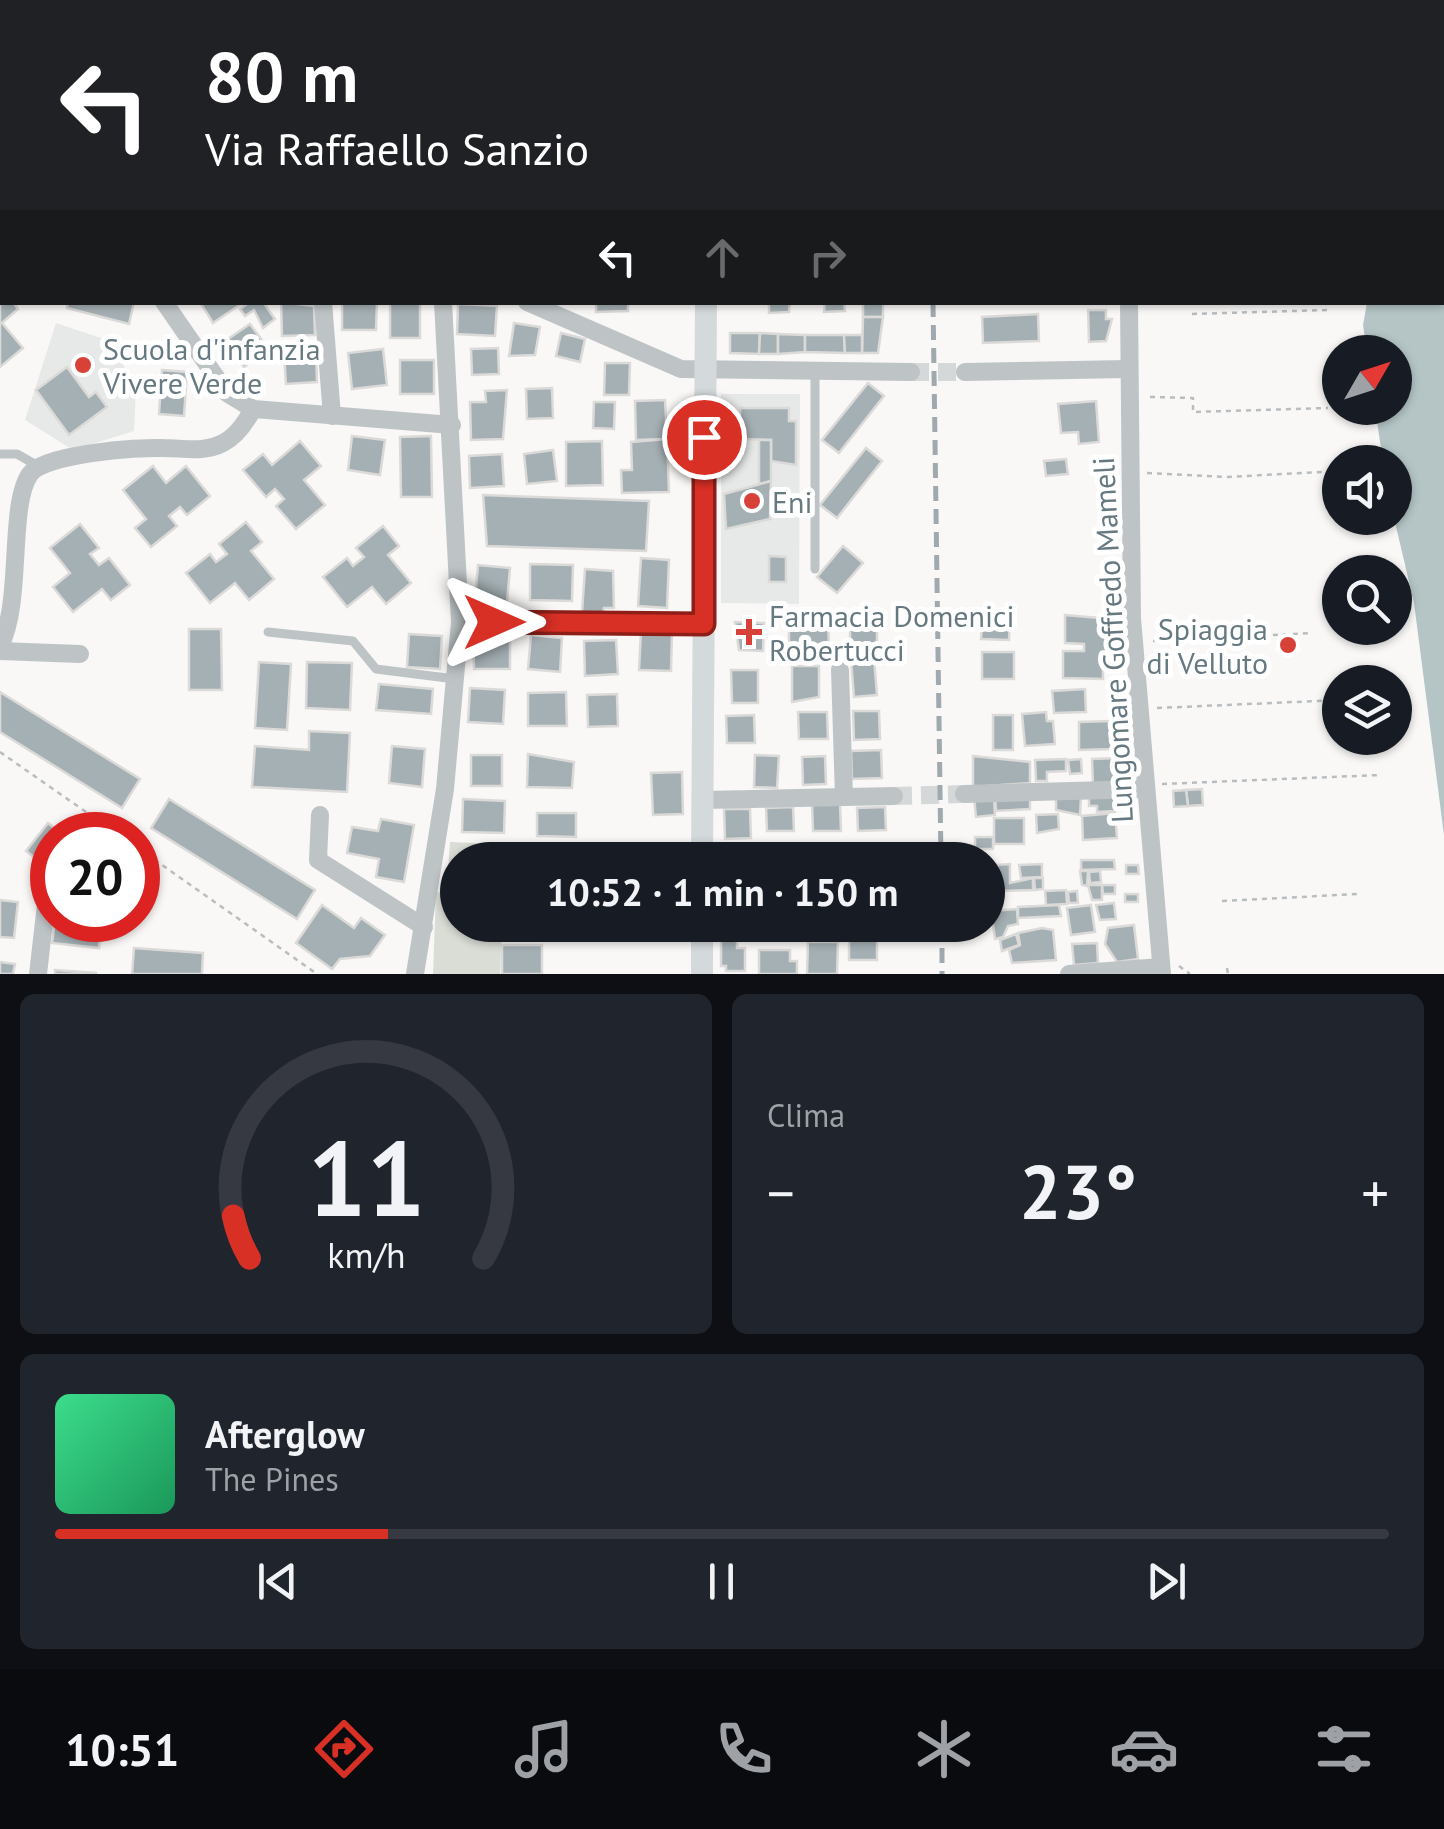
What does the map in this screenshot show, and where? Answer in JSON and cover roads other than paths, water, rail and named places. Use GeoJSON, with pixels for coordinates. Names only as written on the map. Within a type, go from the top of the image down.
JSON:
{"type":"FeatureCollection","features":[{"type":"Feature","properties":{"kind":"main road"},"geometry":{"type":"LineString","coordinates":[[702,842],[706,305]]}},
{"type":"Feature","properties":{"kind":"main road"},"geometry":{"type":"LineString","coordinates":[[702,942],[702,974]]}},
{"type":"Feature","properties":{"kind":"street"},"geometry":{"type":"LineString","coordinates":[[166,305],[227,392],[254,409],[452,425]]}},
{"type":"Feature","properties":{"kind":"street"},"geometry":{"type":"LineString","coordinates":[[323,305],[332,416]]}},
{"type":"Feature","properties":{"kind":"street"},"geometry":{"type":"LineString","coordinates":[[415,974],[446,789],[460,622],[443,305]]}},
{"type":"Feature","properties":{"kind":"street"},"geometry":{"type":"LineString","coordinates":[[533,305],[681,369],[910,372]]}},
{"type":"Feature","properties":{"kind":"street","name":"Lungomare Goffredo Mameli"},"geometry":{"type":"LineString","coordinates":[[1129,305],[1132,618],[1153,784],[1167,972]]}},
{"type":"Feature","properties":{"kind":"street"},"geometry":{"type":"LineString","coordinates":[[966,372],[1128,369]]}},
{"type":"Feature","properties":{"kind":"street"},"geometry":{"type":"LineString","coordinates":[[80,654],[0,648],[10,622],[24,487],[38,466],[55,460],[159,448],[202,450],[224,442],[254,409]]}},
{"type":"Feature","properties":{"kind":"street"},"geometry":{"type":"LineString","coordinates":[[840,670],[844,797]]}},
{"type":"Feature","properties":{"kind":"street"},"geometry":{"type":"LineString","coordinates":[[964,794],[1153,784]]}},
{"type":"Feature","properties":{"kind":"street"},"geometry":{"type":"LineString","coordinates":[[703,800],[894,796]]}},
{"type":"Feature","properties":{"kind":"street"},"geometry":{"type":"LineString","coordinates":[[320,814],[318,860],[424,926]]}},
{"type":"Feature","properties":{"kind":"street"},"geometry":{"type":"LineString","coordinates":[[38,974],[42,942]]}},
{"type":"Feature","properties":{"kind":"street"},"geometry":{"type":"LineString","coordinates":[[1069,974],[1167,972]]}},
{"type":"Feature","properties":{"kind":"lane"},"geometry":{"type":"LineString","coordinates":[[815,372],[815,569]]}},
{"type":"Feature","properties":{"kind":"lane"},"geometry":{"type":"LineString","coordinates":[[0,454],[18,454],[38,466]]}},
{"type":"Feature","properties":{"kind":"lane"},"geometry":{"type":"LineString","coordinates":[[460,622],[704,624]]}},
{"type":"Feature","properties":{"kind":"lane"},"geometry":{"type":"LineString","coordinates":[[268,632],[353,641],[376,669],[455,679]]}},
{"type":"Feature","properties":{"kind":"tunnel"},"geometry":{"type":"LineString","coordinates":[[911,372],[965,372]]}},
{"type":"Feature","properties":{"kind":"tunnel"},"geometry":{"type":"LineString","coordinates":[[894,796],[964,794]]}},
{"type":"Feature","properties":{"kind":"railway"},"geometry":{"type":"LineString","coordinates":[[933,305],[941,842]]}},
{"type":"Feature","properties":{"kind":"railway"},"geometry":{"type":"LineString","coordinates":[[942,942],[942,974]]}},
{"type":"Feature","properties":{"kind":"place","name":"Scuola d'infanzia Vivere Verde"},"geometry":{"type":"Point","coordinates":[83,365]}},
{"type":"Feature","properties":{"kind":"place","name":"Eni"},"geometry":{"type":"Point","coordinates":[752,501]}},
{"type":"Feature","properties":{"kind":"place","name":"Farmacia Domenici Robertucci"},"geometry":{"type":"Point","coordinates":[749,632]}},
{"type":"Feature","properties":{"kind":"place","name":"Spiaggia di Velluto"},"geometry":{"type":"Point","coordinates":[1288,645]}}]}
